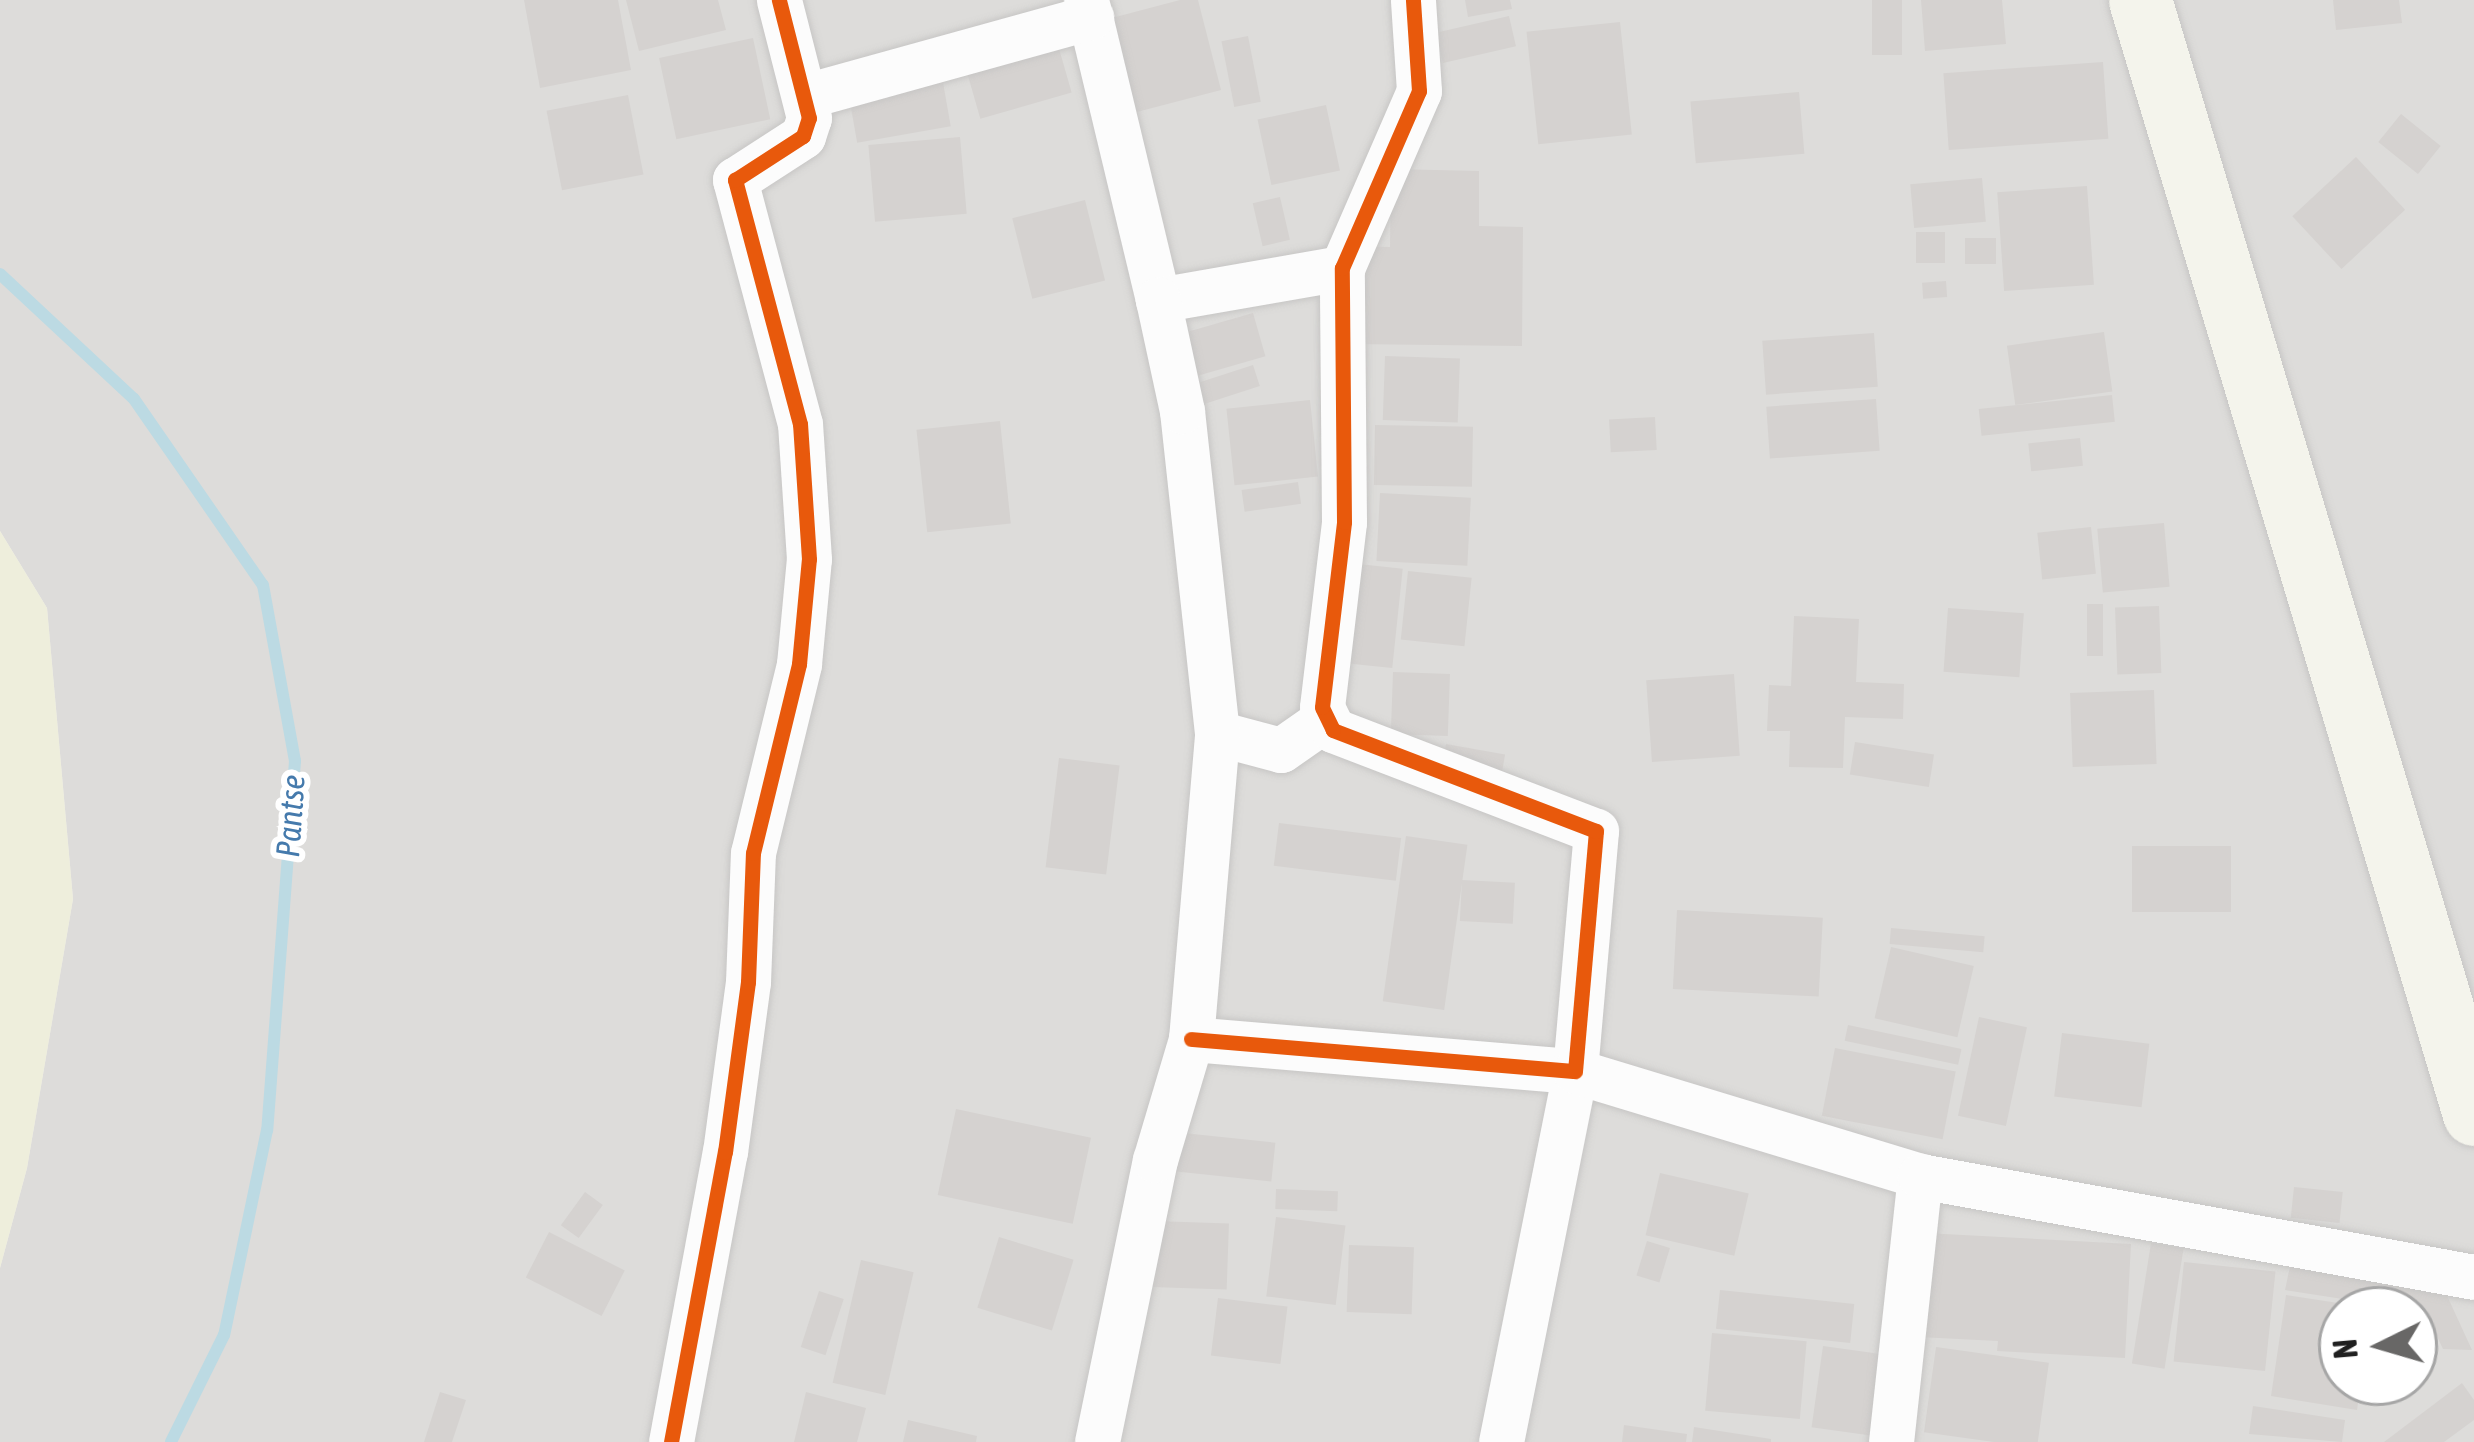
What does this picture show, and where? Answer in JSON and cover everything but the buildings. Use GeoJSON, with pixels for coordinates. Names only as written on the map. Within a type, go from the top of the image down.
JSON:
{"type":"FeatureCollection","features":[{"type":"Feature","properties":{"kind":"street"},"geometry":{"type":"LineString","coordinates":[[671,1442],[728,1130],[748,982],[753,853],[799,664],[809,559],[800,424],[735,180],[802,136],[806,96],[779,0]]}},
{"type":"Feature","properties":{"kind":"street"},"geometry":{"type":"LineString","coordinates":[[1217,733],[1281,750],[1324,720],[1344,523],[1342,268],[1419,91],[1413,0]]}},
{"type":"Feature","properties":{"kind":"street"},"geometry":{"type":"LineString","coordinates":[[2140,0],[2474,1114]]}},
{"type":"Feature","properties":{"kind":"street"},"geometry":{"type":"LineString","coordinates":[[806,96],[1088,8],[1182,411],[1217,733],[1191,1039],[1155,1160],[1097,1442]]}},
{"type":"Feature","properties":{"kind":"street"},"geometry":{"type":"LineString","coordinates":[[1158,300],[1342,268]]}},
{"type":"Feature","properties":{"kind":"street"},"geometry":{"type":"LineString","coordinates":[[1324,720],[1596,831],[1575,1071],[1501,1442]]}},
{"type":"Feature","properties":{"kind":"street"},"geometry":{"type":"LineString","coordinates":[[1191,1039],[1575,1071],[1921,1176],[2474,1277]]}},
{"type":"Feature","properties":{"kind":"street"},"geometry":{"type":"LineString","coordinates":[[1891,1442],[1921,1176]]}},
{"type":"Feature","properties":{"kind":"shaded area"},"geometry":{"type":"Polygon","coordinates":[[[0,0],[2474,0],[2474,1442],[0,1442],[0,1268],[27,1168],[73,899],[47,608],[0,531],[0,0]]]}},
{"type":"Feature","properties":{"kind":"green space"},"geometry":{"type":"Polygon","coordinates":[[[0,531],[47,608],[73,899],[27,1168],[0,1268],[0,531]]]}},
{"type":"Feature","properties":{"kind":"waterway","name":"Pantse"},"geometry":{"type":"LineString","coordinates":[[0,274],[134,399],[263,585],[295,761],[267,1130],[224,1335],[171,1442]]}},
{"type":"Feature","properties":{"kind":"cycle path"},"geometry":{"type":"LineString","coordinates":[[671,1442],[725,1152],[748,982],[753,853],[799,664],[809,559],[800,424],[735,180],[803,136],[809,118],[779,0]]}},
{"type":"Feature","properties":{"kind":"cycle path"},"geometry":{"type":"LineString","coordinates":[[1191,1039],[1575,1071],[1596,831],[1333,730],[1322,707],[1344,522],[1342,268],[1419,91],[1413,0]]}}]}
